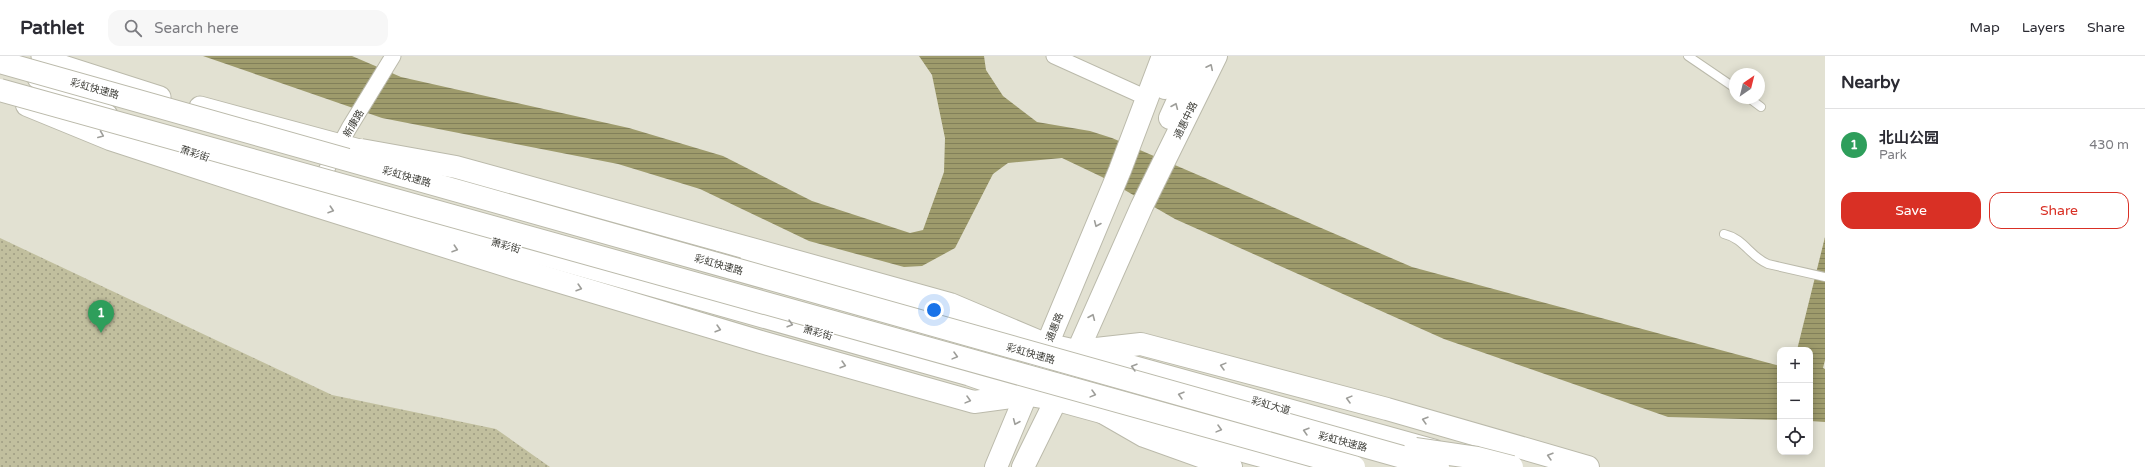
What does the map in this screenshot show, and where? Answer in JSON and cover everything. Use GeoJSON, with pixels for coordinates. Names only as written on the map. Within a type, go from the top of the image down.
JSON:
{"type":"FeatureCollection","features":[{"type":"Feature","properties":{"kind":"main road"},"geometry":{"type":"LineString","coordinates":[[42,56],[57,64],[162,97],[345,136],[436,170],[1047,345]]}},
{"type":"Feature","properties":{"kind":"main road"},"geometry":{"type":"LineString","coordinates":[[1116,179],[1163,56]]}},
{"type":"Feature","properties":{"kind":"main road"},"geometry":{"type":"LineString","coordinates":[[1116,179],[1147,129],[1180,56]]}},
{"type":"Feature","properties":{"kind":"main road","name":"通惠中路"},"geometry":{"type":"LineString","coordinates":[[1153,183],[1164,130],[1198,56]]}},
{"type":"Feature","properties":{"kind":"main road","name":"通惠中路"},"geometry":{"type":"LineString","coordinates":[[1078,351],[1142,206],[1216,56]]}},
{"type":"Feature","properties":{"kind":"main road","name":"萧彩街"},"geometry":{"type":"LineString","coordinates":[[0,57],[152,139],[315,191],[969,375],[1027,394]]}},
{"type":"Feature","properties":{"kind":"main road","name":"彩虹快速路"},"geometry":{"type":"LineString","coordinates":[[0,62],[1438,467]]}},
{"type":"Feature","properties":{"kind":"main road"},"geometry":{"type":"LineString","coordinates":[[0,90],[1354,467]]}},
{"type":"Feature","properties":{"kind":"main road"},"geometry":{"type":"LineString","coordinates":[[0,95],[110,139],[499,263],[680,318],[974,402],[1027,394],[1056,400],[1300,467]]}},
{"type":"Feature","properties":{"kind":"main road"},"geometry":{"type":"LineString","coordinates":[[232,127],[456,167],[950,304],[1047,345]]}},
{"type":"Feature","properties":{"kind":"main road","name":"通惠路"},"geometry":{"type":"LineString","coordinates":[[996,467],[1116,179]]}},
{"type":"Feature","properties":{"kind":"main road"},"geometry":{"type":"LineString","coordinates":[[1023,467],[1078,351],[1140,344],[1387,409],[1588,467]]}},
{"type":"Feature","properties":{"kind":"main road","name":"彩虹大道"},"geometry":{"type":"LineString","coordinates":[[1047,345],[1078,351],[1495,467]]}},
{"type":"Feature","properties":{"kind":"main road"},"geometry":{"type":"LineString","coordinates":[[1104,413],[1144,436],[1231,467]]}},
{"type":"Feature","properties":{"kind":"main road"},"geometry":{"type":"LineString","coordinates":[[1332,438],[1477,458],[1512,467]]}},
{"type":"Feature","properties":{"kind":"main road"},"geometry":{"type":"LineString","coordinates":[[1264,442],[1317,467]]}},
{"type":"Feature","properties":{"kind":"street","name":"新康路"},"geometry":{"type":"LineString","coordinates":[[315,191],[345,136],[393,56]]}},
{"type":"Feature","properties":{"kind":"street"},"geometry":{"type":"LineString","coordinates":[[1054,56],[1147,98]]}},
{"type":"Feature","properties":{"kind":"lane"},"geometry":{"type":"LineString","coordinates":[[1688,56],[1729,84]]}},
{"type":"Feature","properties":{"kind":"lane"},"geometry":{"type":"LineString","coordinates":[[1724,234],[1734,236],[1743,242],[1759,260],[1763,262],[1825,277]]}},
{"type":"Feature","properties":{"kind":"shaded area"},"geometry":{"type":"Polygon","coordinates":[[[203,56],[352,56],[401,77],[629,128],[723,156],[812,201],[910,233],[923,230],[944,172],[945,138],[932,75],[919,56],[984,56],[986,70],[1003,96],[1037,122],[1090,131],[1112,138],[1412,267],[1777,365],[1777,420],[1668,417],[1444,339],[1175,219],[1102,177],[1062,158],[1008,163],[993,174],[955,248],[922,266],[904,267],[809,241],[700,189],[618,164],[382,118],[203,56]]]}},
{"type":"Feature","properties":{"kind":"shaded area"},"geometry":{"type":"Polygon","coordinates":[[[1825,237],[1825,360],[1823,368],[1825,369],[1825,422],[1813,421],[1813,347],[1798,347],[1825,237]]]}},
{"type":"Feature","properties":{"kind":"shaded area"},"geometry":{"type":"Polygon","coordinates":[[[0,238],[332,395],[496,429],[550,467],[0,467],[0,238]]]}},
{"type":"Feature","properties":{"kind":"place","name":"北山公园"},"geometry":{"type":"Point","coordinates":[101,333]}}]}
